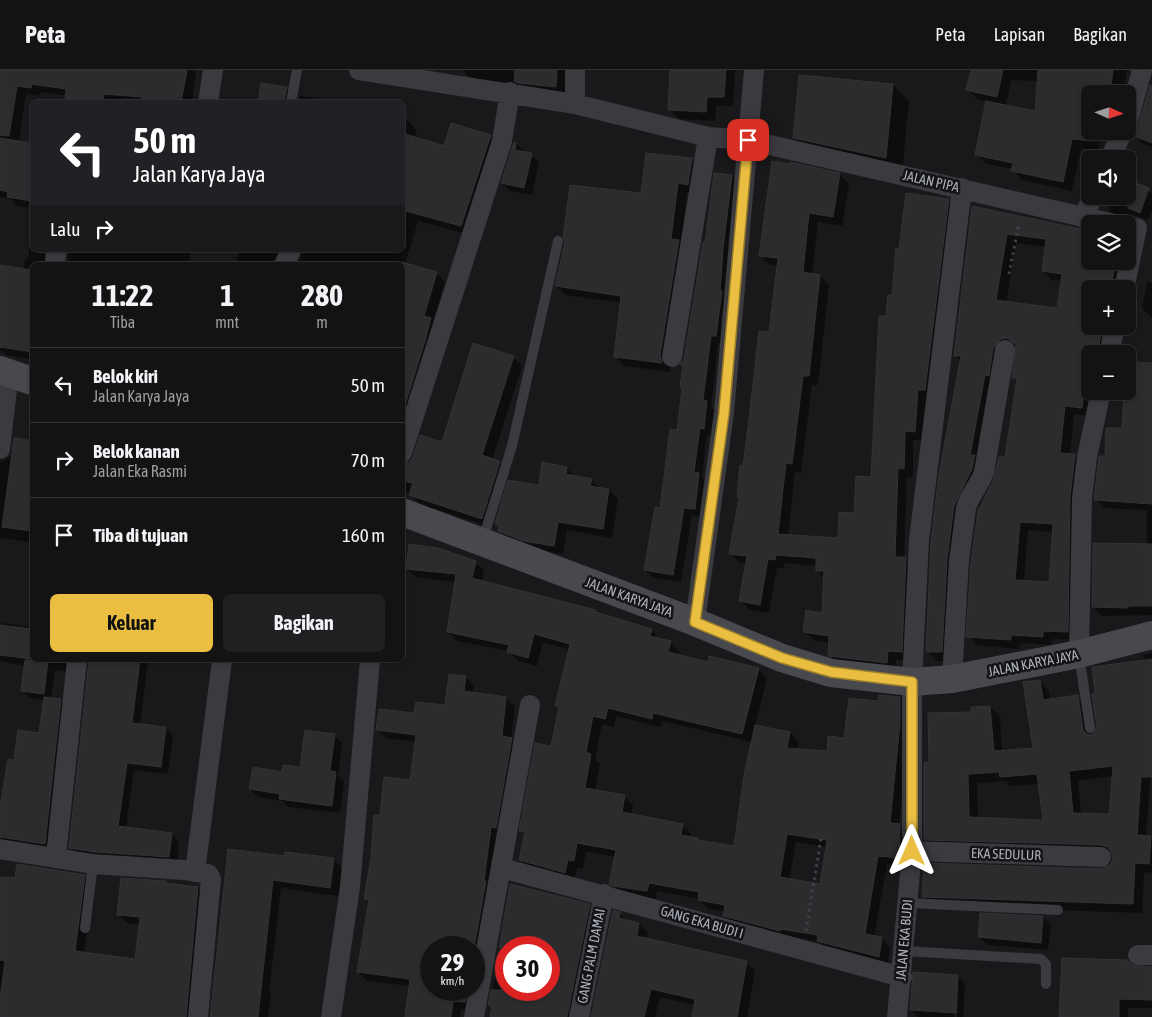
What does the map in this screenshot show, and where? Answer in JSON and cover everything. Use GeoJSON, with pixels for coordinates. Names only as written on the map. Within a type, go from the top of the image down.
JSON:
{"type":"FeatureCollection","features":[{"type":"Feature","properties":{"kind":"main road","name":"JALAN KARYA JAYA"},"geometry":{"type":"LineString","coordinates":[[405,513],[695,622],[782,658],[831,672],[912,682],[952,679],[1079,654],[1152,635]]}},
{"type":"Feature","properties":{"kind":"street"},"geometry":{"type":"LineString","coordinates":[[208,100],[212,70]]}},
{"type":"Feature","properties":{"kind":"street","name":"JALAN PIPA"},"geometry":{"type":"LineString","coordinates":[[358,70],[445,78],[575,104],[708,137],[748,140],[962,188],[1081,218]]}},
{"type":"Feature","properties":{"kind":"street"},"geometry":{"type":"LineString","coordinates":[[575,104],[576,70]]}},
{"type":"Feature","properties":{"kind":"street"},"geometry":{"type":"LineString","coordinates":[[695,622],[724,413],[754,70]]}},
{"type":"Feature","properties":{"kind":"street"},"geometry":{"type":"LineString","coordinates":[[1136,92],[1142,70]]}},
{"type":"Feature","properties":{"kind":"street"},"geometry":{"type":"LineString","coordinates":[[405,444],[502,141],[510,92]]}},
{"type":"Feature","properties":{"kind":"street"},"geometry":{"type":"LineString","coordinates":[[672,357],[708,137]]}},
{"type":"Feature","properties":{"kind":"street","name":"JALAN EKA BUDI"},"geometry":{"type":"LineString","coordinates":[[897,1017],[912,851],[912,682],[919,540],[962,188]]}},
{"type":"Feature","properties":{"kind":"street"},"geometry":{"type":"LineString","coordinates":[[1126,280],[1139,228]]}},
{"type":"Feature","properties":{"kind":"street"},"geometry":{"type":"LineString","coordinates":[[952,679],[959,561],[967,501],[981,482],[984,472],[1005,350]]}},
{"type":"Feature","properties":{"kind":"street"},"geometry":{"type":"LineString","coordinates":[[0,449],[14,375]]}},
{"type":"Feature","properties":{"kind":"street"},"geometry":{"type":"LineString","coordinates":[[1079,654],[1082,498],[1099,400]]}},
{"type":"Feature","properties":{"kind":"street"},"geometry":{"type":"LineString","coordinates":[[56,856],[77,662]]}},
{"type":"Feature","properties":{"kind":"street"},"geometry":{"type":"LineString","coordinates":[[195,872],[222,662]]}},
{"type":"Feature","properties":{"kind":"street"},"geometry":{"type":"LineString","coordinates":[[331,1017],[350,887],[370,662]]}},
{"type":"Feature","properties":{"kind":"street"},"geometry":{"type":"LineString","coordinates":[[474,1017],[530,705]]}},
{"type":"Feature","properties":{"kind":"street"},"geometry":{"type":"LineString","coordinates":[[0,849],[56,856],[93,864],[204,872],[211,879],[198,1017]]}},
{"type":"Feature","properties":{"kind":"street","name":"EKA SEDULUR"},"geometry":{"type":"LineString","coordinates":[[912,851],[1101,857]]}},
{"type":"Feature","properties":{"kind":"street","name":"GANG EKA BUDI I"},"geometry":{"type":"LineString","coordinates":[[502,868],[604,894],[803,951],[902,977]]}},
{"type":"Feature","properties":{"kind":"street","name":"GANG PALM DAMAI"},"geometry":{"type":"LineString","coordinates":[[579,1017],[604,894]]}},
{"type":"Feature","properties":{"kind":"lane"},"geometry":{"type":"LineString","coordinates":[[291,100],[297,70]]}},
{"type":"Feature","properties":{"kind":"lane"},"geometry":{"type":"LineString","coordinates":[[482,543],[512,446],[558,241]]}},
{"type":"Feature","properties":{"kind":"lane"},"geometry":{"type":"LineString","coordinates":[[1079,654],[1090,728]]}},
{"type":"Feature","properties":{"kind":"lane"},"geometry":{"type":"LineString","coordinates":[[86,928],[93,864]]}},
{"type":"Feature","properties":{"kind":"lane"},"geometry":{"type":"LineString","coordinates":[[908,903],[1058,910]]}},
{"type":"Feature","properties":{"kind":"lane"},"geometry":{"type":"LineString","coordinates":[[904,951],[1041,959],[1046,964],[1046,984]]}},
{"type":"Feature","properties":{"kind":"path"},"geometry":{"type":"LineString","coordinates":[[1009,274],[1023,203]]}},
{"type":"Feature","properties":{"kind":"path"},"geometry":{"type":"LineString","coordinates":[[803,951],[821,838]]}},
{"type":"Feature","properties":{"kind":"building"},"geometry":{"type":"Polygon","coordinates":[[[0,70],[187,70],[181,100],[141,100],[142,97],[104,94],[103,100],[65,100],[66,89],[32,84],[31,88],[17,86],[9,136],[0,135],[0,70]]]}},
{"type":"Feature","properties":{"kind":"building"},"geometry":{"type":"Polygon","coordinates":[[[515,70],[557,70],[556,87],[518,83],[514,81],[515,70]]]}},
{"type":"Feature","properties":{"kind":"building"},"geometry":{"type":"Polygon","coordinates":[[[670,70],[726,70],[724,97],[707,97],[706,112],[668,110],[670,70]]]}},
{"type":"Feature","properties":{"kind":"building"},"geometry":{"type":"Polygon","coordinates":[[[971,70],[1003,70],[997,97],[966,90],[971,70]]]}},
{"type":"Feature","properties":{"kind":"building"},"geometry":{"type":"Polygon","coordinates":[[[1038,70],[1113,70],[1111,85],[1081,85],[1081,140],[1072,139],[1063,182],[1011,171],[1013,163],[975,155],[986,101],[1035,111],[1038,70]]]}},
{"type":"Feature","properties":{"kind":"building"},"geometry":{"type":"Polygon","coordinates":[[[799,75],[893,84],[886,158],[793,138],[799,75]]]}},
{"type":"Feature","properties":{"kind":"building"},"geometry":{"type":"Polygon","coordinates":[[[261,83],[287,87],[284,100],[258,100],[261,83]]]}},
{"type":"Feature","properties":{"kind":"building"},"geometry":{"type":"Polygon","coordinates":[[[1150,85],[1152,85],[1152,143],[1136,137],[1150,85]]]}},
{"type":"Feature","properties":{"kind":"building"},"geometry":{"type":"Polygon","coordinates":[[[451,123],[491,135],[461,226],[405,211],[405,134],[444,146],[451,123]]]}},
{"type":"Feature","properties":{"kind":"building"},"geometry":{"type":"Polygon","coordinates":[[[0,138],[30,143],[30,201],[7,197],[8,192],[0,190],[0,138]]]}},
{"type":"Feature","properties":{"kind":"building"},"geometry":{"type":"Polygon","coordinates":[[[514,142],[516,143],[515,150],[532,153],[524,188],[501,183],[514,142]]]}},
{"type":"Feature","properties":{"kind":"building"},"geometry":{"type":"Polygon","coordinates":[[[646,153],[692,158],[688,185],[678,183],[671,239],[679,240],[660,355],[662,363],[614,357],[621,296],[555,286],[565,242],[563,237],[570,185],[641,193],[646,153]]]}},
{"type":"Feature","properties":{"kind":"building"},"geometry":{"type":"Polygon","coordinates":[[[772,161],[790,164],[790,162],[840,173],[833,217],[809,213],[803,272],[820,275],[809,376],[803,376],[792,464],[786,463],[778,534],[838,538],[839,512],[854,513],[856,476],[871,477],[879,316],[886,316],[888,295],[892,295],[896,248],[899,249],[906,193],[949,199],[925,390],[918,390],[915,432],[905,431],[904,469],[898,468],[895,557],[906,557],[902,652],[888,651],[887,663],[828,656],[829,636],[803,632],[806,610],[822,613],[824,571],[816,571],[816,558],[776,555],[775,560],[768,559],[760,605],[739,601],[747,556],[729,554],[739,497],[737,497],[740,465],[743,466],[759,331],[769,332],[778,258],[759,256],[772,161]]]}},
{"type":"Feature","properties":{"kind":"building"},"geometry":{"type":"Polygon","coordinates":[[[714,173],[732,175],[723,249],[720,291],[722,291],[716,336],[711,336],[703,400],[707,401],[704,429],[700,428],[694,472],[699,473],[695,509],[684,508],[673,575],[644,570],[655,507],[660,508],[670,429],[677,430],[682,388],[680,387],[683,365],[680,365],[684,359],[703,242],[705,243],[714,173]]]}},
{"type":"Feature","properties":{"kind":"building"},"geometry":{"type":"Polygon","coordinates":[[[1136,183],[1149,188],[1140,213],[1128,208],[1128,205],[1136,205],[1136,183]]]}},
{"type":"Feature","properties":{"kind":"building"},"geometry":{"type":"Polygon","coordinates":[[[972,206],[1081,229],[1081,270],[1114,270],[1112,280],[1081,280],[1081,335],[1101,335],[1099,345],[1081,345],[1082,408],[1065,406],[1060,453],[1075,454],[1070,498],[1068,632],[1043,631],[1043,637],[1011,635],[1011,640],[966,637],[971,562],[978,511],[993,481],[999,457],[1005,457],[1017,378],[1012,378],[1016,345],[1007,338],[1001,339],[993,348],[989,376],[985,375],[970,455],[975,455],[972,469],[954,506],[947,560],[942,652],[926,652],[931,541],[939,474],[961,356],[954,356],[972,206]],[[1007,234],[996,300],[1057,308],[1062,274],[1042,271],[1046,239],[1007,234]],[[1020,522],[1015,580],[1049,582],[1053,524],[1020,522]]]}},
{"type":"Feature","properties":{"kind":"building"},"geometry":{"type":"Polygon","coordinates":[[[405,263],[437,272],[424,316],[431,318],[405,405],[405,263]]]}},
{"type":"Feature","properties":{"kind":"building"},"geometry":{"type":"Polygon","coordinates":[[[0,265],[30,270],[30,352],[0,347],[0,265]]]}},
{"type":"Feature","properties":{"kind":"building"},"geometry":{"type":"Polygon","coordinates":[[[473,343],[514,356],[482,455],[500,461],[482,519],[409,495],[413,483],[405,482],[405,464],[410,462],[413,457],[420,435],[442,442],[473,343]]]}},
{"type":"Feature","properties":{"kind":"building"},"geometry":{"type":"Polygon","coordinates":[[[1136,362],[1152,363],[1152,504],[1094,500],[1099,456],[1105,456],[1106,428],[1122,428],[1124,400],[1136,400],[1136,362]]]}},
{"type":"Feature","properties":{"kind":"building"},"geometry":{"type":"Polygon","coordinates":[[[14,438],[30,441],[30,531],[2,527],[14,438]]]}},
{"type":"Feature","properties":{"kind":"building"},"geometry":{"type":"Polygon","coordinates":[[[542,462],[567,467],[566,474],[592,479],[590,486],[609,489],[603,529],[558,522],[554,546],[523,541],[498,531],[499,525],[495,524],[508,480],[539,485],[542,462]]]}},
{"type":"Feature","properties":{"kind":"building"},"geometry":{"type":"Polygon","coordinates":[[[1093,543],[1152,544],[1152,606],[1128,606],[1128,608],[1092,607],[1093,543]]]}},
{"type":"Feature","properties":{"kind":"building"},"geometry":{"type":"Polygon","coordinates":[[[409,544],[438,548],[476,561],[472,578],[596,610],[596,612],[652,629],[650,636],[671,641],[668,652],[708,662],[709,656],[759,668],[742,734],[653,713],[652,719],[608,708],[605,719],[593,716],[586,752],[591,754],[585,788],[625,795],[622,812],[683,824],[681,835],[698,838],[698,840],[734,846],[744,775],[755,725],[790,732],[787,748],[827,751],[828,736],[844,738],[849,698],[878,701],[879,695],[900,697],[900,723],[890,823],[900,824],[899,858],[878,856],[865,934],[882,937],[879,957],[817,941],[818,935],[780,929],[780,931],[723,916],[725,905],[698,900],[699,892],[649,883],[647,891],[612,886],[609,884],[616,850],[577,843],[574,861],[568,860],[565,873],[519,860],[525,832],[519,831],[535,743],[551,746],[559,707],[555,706],[570,644],[534,634],[528,658],[507,652],[509,645],[447,632],[456,574],[406,569],[409,544]],[[787,834],[780,877],[820,884],[827,840],[787,834]]]}},
{"type":"Feature","properties":{"kind":"building"},"geometry":{"type":"Polygon","coordinates":[[[0,625],[30,629],[30,659],[0,655],[0,625]]]}},
{"type":"Feature","properties":{"kind":"building"},"geometry":{"type":"Polygon","coordinates":[[[1152,659],[1152,777],[1141,777],[1137,835],[1151,836],[1149,864],[1135,863],[1133,904],[922,897],[924,863],[1101,869],[1111,864],[1113,857],[1108,847],[1101,845],[924,840],[924,763],[929,762],[928,713],[971,712],[971,707],[990,706],[994,751],[1033,748],[1023,682],[1040,680],[1043,700],[1078,695],[1083,730],[1087,734],[1092,735],[1097,727],[1092,694],[1095,693],[1092,667],[1152,659]],[[1113,766],[1069,771],[1073,813],[1109,814],[1113,766]],[[999,772],[968,774],[969,817],[1043,820],[1037,774],[1000,777],[999,772]]]}},
{"type":"Feature","properties":{"kind":"building"},"geometry":{"type":"Polygon","coordinates":[[[25,660],[30,660],[30,662],[48,662],[44,694],[21,691],[25,660]]]}},
{"type":"Feature","properties":{"kind":"building"},"geometry":{"type":"Polygon","coordinates":[[[89,662],[140,662],[132,723],[166,727],[161,767],[127,763],[118,826],[172,833],[169,857],[94,852],[69,848],[89,662]]]}},
{"type":"Feature","properties":{"kind":"building"},"geometry":{"type":"Polygon","coordinates":[[[449,674],[466,676],[464,691],[506,697],[502,736],[512,738],[496,828],[491,827],[484,881],[486,881],[476,936],[420,936],[420,1001],[453,1001],[451,1017],[405,1017],[410,979],[357,972],[369,900],[364,899],[371,858],[374,815],[380,815],[384,777],[410,780],[416,735],[376,730],[379,709],[414,713],[416,702],[445,705],[449,674]]]}},
{"type":"Feature","properties":{"kind":"building"},"geometry":{"type":"Polygon","coordinates":[[[44,697],[61,699],[45,844],[0,837],[0,807],[8,759],[14,760],[18,730],[39,733],[44,697]]]}},
{"type":"Feature","properties":{"kind":"building"},"geometry":{"type":"Polygon","coordinates":[[[305,730],[335,734],[330,771],[336,772],[332,806],[279,799],[280,794],[249,789],[253,767],[282,772],[283,765],[300,767],[305,730]]]}},
{"type":"Feature","properties":{"kind":"building"},"geometry":{"type":"Polygon","coordinates":[[[228,849],[284,856],[285,852],[334,858],[330,888],[273,880],[258,1017],[210,1017],[228,849]]]}},
{"type":"Feature","properties":{"kind":"building"},"geometry":{"type":"Polygon","coordinates":[[[17,864],[85,875],[75,951],[135,959],[140,917],[117,915],[121,878],[166,881],[166,883],[198,887],[186,1017],[0,1017],[0,998],[5,961],[0,960],[0,877],[15,878],[17,864]]]}},
{"type":"Feature","properties":{"kind":"building"},"geometry":{"type":"Polygon","coordinates":[[[510,884],[590,904],[567,1017],[490,1017],[492,1006],[488,1005],[491,990],[495,990],[495,1001],[560,1001],[560,936],[501,936],[510,884]]]}},
{"type":"Feature","properties":{"kind":"building"},"geometry":{"type":"Polygon","coordinates":[[[613,910],[620,912],[619,918],[639,923],[637,936],[747,961],[737,1017],[692,1017],[695,999],[651,989],[644,1017],[591,1017],[613,910]]]}},
{"type":"Feature","properties":{"kind":"building"},"geometry":{"type":"Polygon","coordinates":[[[980,913],[1043,916],[1041,943],[978,937],[980,913]]]}},
{"type":"Feature","properties":{"kind":"building"},"geometry":{"type":"Polygon","coordinates":[[[1062,958],[1127,960],[1133,965],[1152,967],[1152,1000],[1119,999],[1119,1017],[1059,1017],[1062,958]]]}},
{"type":"Feature","properties":{"kind":"building"},"geometry":{"type":"Polygon","coordinates":[[[913,972],[958,975],[956,1013],[910,1010],[913,972]]]}},
{"type":"Feature","properties":{"kind":"route"},"geometry":{"type":"LineString","coordinates":[[748,140],[737,284],[724,413],[695,622],[782,658],[831,672],[912,682],[912,851]]}}]}
